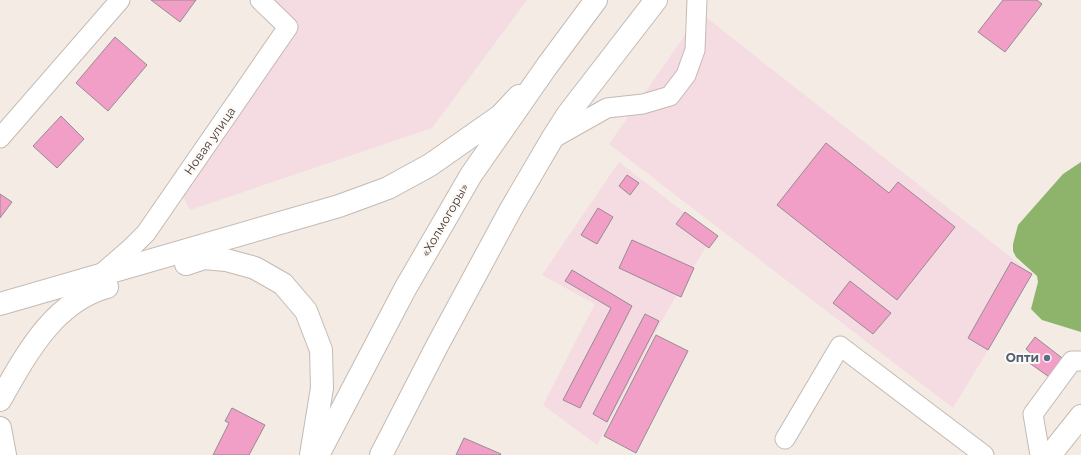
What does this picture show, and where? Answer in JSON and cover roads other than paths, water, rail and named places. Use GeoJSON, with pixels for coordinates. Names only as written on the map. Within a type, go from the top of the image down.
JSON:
{"type":"FeatureCollection","features":[{"type":"Feature","properties":{"kind":"main road","name":"«Холмогоры»"},"geometry":{"type":"LineString","coordinates":[[318,455],[405,289],[470,175],[547,66],[596,0]]}},
{"type":"Feature","properties":{"kind":"main road"},"geometry":{"type":"LineString","coordinates":[[381,455],[437,346],[504,222],[552,139],[568,114],[656,0]]}},
{"type":"Feature","properties":{"kind":"main road"},"geometry":{"type":"LineString","coordinates":[[0,304],[340,206],[388,188],[430,165],[500,116],[547,66]]}},
{"type":"Feature","properties":{"kind":"main road"},"geometry":{"type":"LineString","coordinates":[[0,400],[41,334],[62,311],[79,298],[98,289],[204,258],[226,260],[255,268],[283,284],[306,310],[321,350],[322,388],[311,455]]}},
{"type":"Feature","properties":{"kind":"main road"},"geometry":{"type":"LineString","coordinates":[[1050,455],[1081,416]]}},
{"type":"Feature","properties":{"kind":"main road"},"geometry":{"type":"LineString","coordinates":[[0,428],[5,455]]}},
{"type":"Feature","properties":{"kind":"lane"},"geometry":{"type":"LineString","coordinates":[[0,138],[120,0]]}},
{"type":"Feature","properties":{"kind":"lane","name":"Новая улица"},"geometry":{"type":"LineString","coordinates":[[98,277],[146,233],[288,27],[260,0]]}},
{"type":"Feature","properties":{"kind":"lane"},"geometry":{"type":"LineString","coordinates":[[552,139],[607,108],[643,104],[670,96],[686,75],[695,50],[697,0]]}},
{"type":"Feature","properties":{"kind":"lane"},"geometry":{"type":"LineString","coordinates":[[785,439],[840,346],[984,455]]}},
{"type":"Feature","properties":{"kind":"lane"},"geometry":{"type":"LineString","coordinates":[[1040,455],[1033,414],[1072,361],[1081,360]]}},
{"type":"Feature","properties":{"kind":"place","name":"Опти"},"geometry":{"type":"Point","coordinates":[1047,358]}}]}
